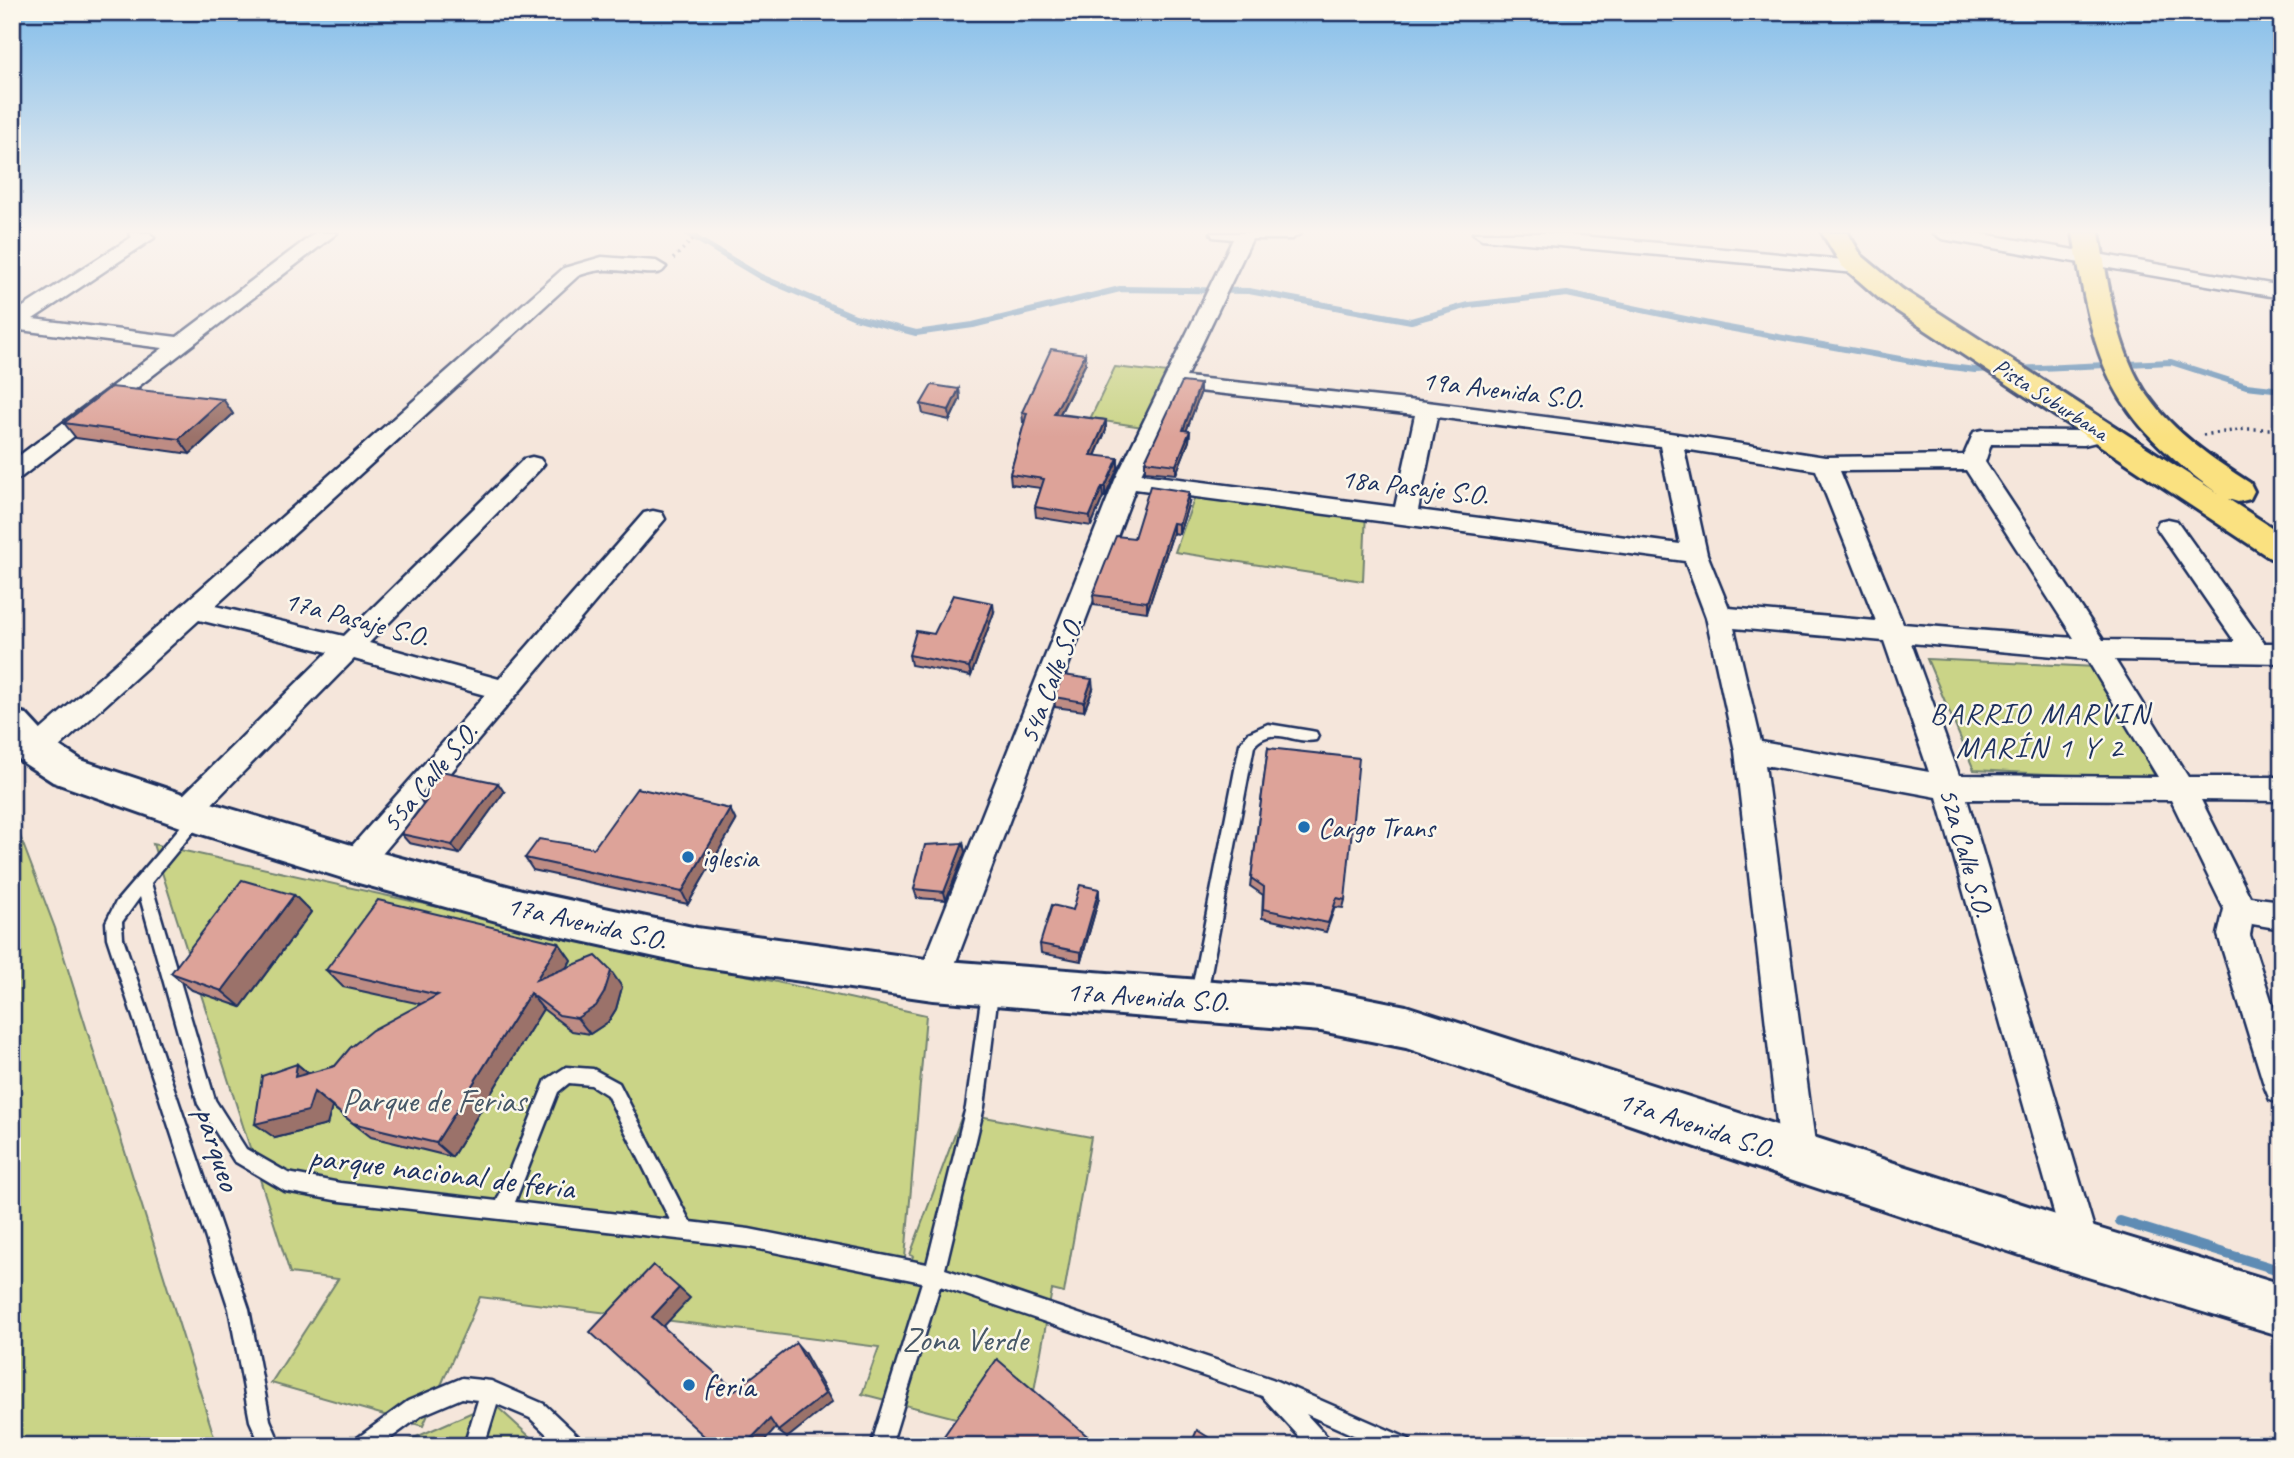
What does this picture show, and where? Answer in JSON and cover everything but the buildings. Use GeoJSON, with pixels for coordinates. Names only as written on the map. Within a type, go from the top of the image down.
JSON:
{"type":"FeatureCollection","features":[{"type":"Feature","properties":{"kind":"main road","name":"Pista Suburbana"},"geometry":{"type":"LineString","coordinates":[[1905,301],[2282,550]]}},
{"type":"Feature","properties":{"kind":"main road","name":"Pista Suburbana"},"geometry":{"type":"LineString","coordinates":[[2101,301],[2112,351],[2133,397],[2161,430],[2201,465],[2282,521]]}},
{"type":"Feature","properties":{"kind":"street"},"geometry":{"type":"LineString","coordinates":[[13,323],[47,301]]}},
{"type":"Feature","properties":{"kind":"street"},"geometry":{"type":"LineString","coordinates":[[12,473],[23,455],[183,344],[239,301]]}},
{"type":"Feature","properties":{"kind":"street"},"geometry":{"type":"LineString","coordinates":[[24,738],[195,610],[539,301]]}},
{"type":"Feature","properties":{"kind":"street","name":"54a Calle S.O."},"geometry":{"type":"LineString","coordinates":[[933,980],[1127,480],[1210,301]]}},
{"type":"Feature","properties":{"kind":"street"},"geometry":{"type":"LineString","coordinates":[[13,323],[183,344]]}},
{"type":"Feature","properties":{"kind":"street","name":"19a Avenida S.O."},"geometry":{"type":"LineString","coordinates":[[1173,382],[1427,409],[1670,440],[1825,464],[1973,462]]}},
{"type":"Feature","properties":{"kind":"street"},"geometry":{"type":"LineString","coordinates":[[1405,516],[1427,409]]}},
{"type":"Feature","properties":{"kind":"street"},"geometry":{"type":"LineString","coordinates":[[2104,433],[2084,438],[1982,437],[1973,462],[2095,650],[2181,790],[2240,909],[2234,935],[2282,1088]]}},
{"type":"Feature","properties":{"kind":"street"},"geometry":{"type":"LineString","coordinates":[[1670,440],[1695,554],[1718,617],[1749,751],[1799,1158]]}},
{"type":"Feature","properties":{"kind":"street"},"geometry":{"type":"LineString","coordinates":[[192,814],[347,647],[531,464]]}},
{"type":"Feature","properties":{"kind":"street","name":"52a Calle S.O."},"geometry":{"type":"LineString","coordinates":[[1825,464],[1895,635],[1948,787],[2081,1249]]}},
{"type":"Feature","properties":{"kind":"street","name":"18a Pasaje S.O."},"geometry":{"type":"LineString","coordinates":[[1127,480],[1695,554]]}},
{"type":"Feature","properties":{"kind":"street","name":"55a Calle S.O."},"geometry":{"type":"LineString","coordinates":[[355,864],[653,519]]}},
{"type":"Feature","properties":{"kind":"street"},"geometry":{"type":"LineString","coordinates":[[2168,527],[2270,653]]}},
{"type":"Feature","properties":{"kind":"street","name":"17a Pasaje S.O."},"geometry":{"type":"LineString","coordinates":[[195,610],[347,647],[503,690]]}},
{"type":"Feature","properties":{"kind":"street"},"geometry":{"type":"LineString","coordinates":[[1718,617],[1895,635],[2095,650],[2270,653]]}},
{"type":"Feature","properties":{"kind":"street","name":"17a Avenida S.O."},"geometry":{"type":"LineString","coordinates":[[24,738],[66,771],[192,814],[355,864],[522,908],[697,947],[933,980],[1321,1010],[1406,1027],[1799,1158],[2081,1249],[2282,1310]]}},
{"type":"Feature","properties":{"kind":"street"},"geometry":{"type":"LineString","coordinates":[[1749,751],[1948,787],[2282,789]]}},
{"type":"Feature","properties":{"kind":"street"},"geometry":{"type":"LineString","coordinates":[[2240,909],[2282,915]]}},
{"type":"Feature","properties":{"kind":"lane"},"geometry":{"type":"LineString","coordinates":[[1198,999],[1247,744],[1254,734],[1266,729],[1311,736]]}},
{"type":"Feature","properties":{"kind":"lane"},"geometry":{"type":"LineString","coordinates":[[143,880],[192,814]]}},
{"type":"Feature","properties":{"kind":"lane","name":"parque nacional de feria"},"geometry":{"type":"LineString","coordinates":[[143,880],[207,1104],[240,1156],[285,1182],[340,1192],[749,1238],[934,1275],[1268,1388],[1402,1446]]}},
{"type":"Feature","properties":{"kind":"lane","name":"parqueo"},"geometry":{"type":"LineString","coordinates":[[143,880],[114,922],[116,938],[239,1310],[260,1421],[271,1446]]}},
{"type":"Feature","properties":{"kind":"lane"},"geometry":{"type":"LineString","coordinates":[[881,1446],[934,1275],[975,1107],[991,984]]}},
{"type":"Feature","properties":{"kind":"lane"},"geometry":{"type":"LineString","coordinates":[[503,1209],[552,1086],[566,1075],[593,1077],[613,1089],[685,1231]]}},
{"type":"Feature","properties":{"kind":"lane"},"geometry":{"type":"LineString","coordinates":[[363,1446],[415,1408],[462,1388],[491,1391],[537,1411],[574,1446]]}},
{"type":"Feature","properties":{"kind":"lane"},"geometry":{"type":"LineString","coordinates":[[1268,1388],[1322,1446]]}},
{"type":"Feature","properties":{"kind":"lane"},"geometry":{"type":"LineString","coordinates":[[474,1446],[491,1391]]}},
{"type":"Feature","properties":{"kind":"path"},"geometry":{"type":"LineString","coordinates":[[2161,430],[2200,435],[2246,429],[2282,429]]}},
{"type":"Feature","properties":{"kind":"green space"},"geometry":{"type":"Polygon","coordinates":[[[1115,367],[1195,376],[1183,433],[1090,419],[1115,367]]]}},
{"type":"Feature","properties":{"kind":"green space"},"geometry":{"type":"Polygon","coordinates":[[[1198,488],[1366,511],[1363,581],[1175,552],[1198,488]]]}},
{"type":"Feature","properties":{"kind":"green space"},"geometry":{"type":"Polygon","coordinates":[[[1927,659],[2096,667],[2157,780],[1974,770],[1927,659]]]}},
{"type":"Feature","properties":{"kind":"green space"},"geometry":{"type":"Polygon","coordinates":[[[12,815],[55,928],[217,1446],[12,1446],[12,815]]]}},
{"type":"Feature","properties":{"kind":"green space","name":"Parque de Ferias"},"geometry":{"type":"Polygon","coordinates":[[[153,844],[926,1015],[903,1281],[913,1256],[910,1255],[963,1113],[1091,1137],[1064,1293],[1052,1290],[1026,1436],[862,1394],[879,1347],[480,1297],[423,1426],[271,1383],[338,1279],[290,1273],[153,844]]]}},
{"type":"Feature","properties":{"kind":"green space"},"geometry":{"type":"Polygon","coordinates":[[[493,1403],[540,1446],[396,1446],[493,1403]]]}},
{"type":"Feature","properties":{"kind":"waterway"},"geometry":{"type":"LineString","coordinates":[[817,301],[855,317],[916,333],[973,325],[1071,301]]}},
{"type":"Feature","properties":{"kind":"waterway"},"geometry":{"type":"LineString","coordinates":[[1303,301],[1411,321],[1469,305],[1504,301]]}},
{"type":"Feature","properties":{"kind":"waterway"},"geometry":{"type":"LineString","coordinates":[[1600,301],[1723,327],[1928,364],[1975,370],[1996,369]]}},
{"type":"Feature","properties":{"kind":"waterway"},"geometry":{"type":"LineString","coordinates":[[2016,369],[2171,362],[2246,386],[2282,390]]}},
{"type":"Feature","properties":{"kind":"waterway"},"geometry":{"type":"LineString","coordinates":[[2120,1221],[2282,1271]]}},
{"type":"Feature","properties":{"kind":"place","name":"Cargo Trans"},"geometry":{"type":"Point","coordinates":[1304,827]}},
{"type":"Feature","properties":{"kind":"place","name":"iglesia"},"geometry":{"type":"Point","coordinates":[688,857]}},
{"type":"Feature","properties":{"kind":"place","name":"feria"},"geometry":{"type":"Point","coordinates":[689,1385]}},
{"type":"Feature","properties":{"kind":"district","name":"BARRIO MARVIN MARÍN 1 Y 2"},"geometry":{"type":"Point","coordinates":[2040,730]}},
{"type":"Feature","properties":{"kind":"park label","name":"Zona Verde"},"geometry":{"type":"Point","coordinates":[965,1339]}}]}
